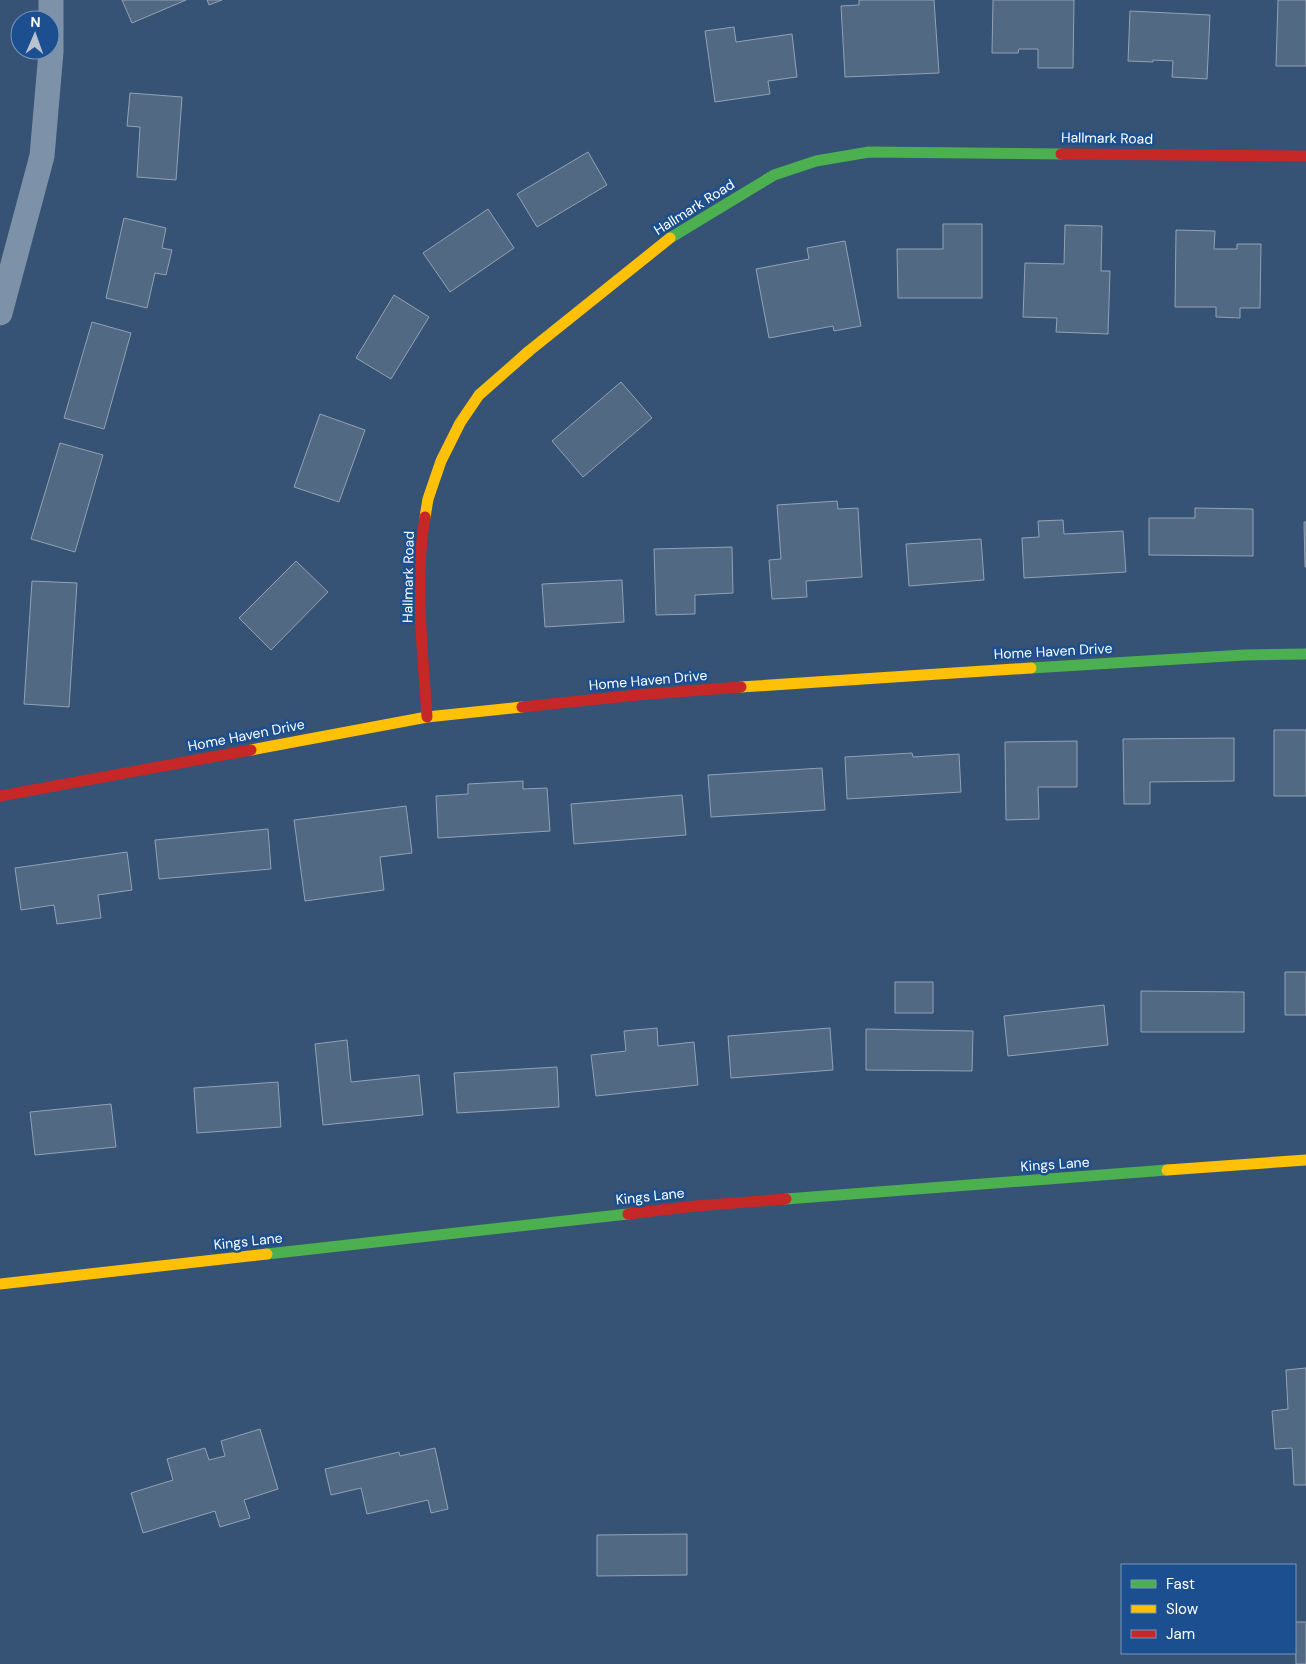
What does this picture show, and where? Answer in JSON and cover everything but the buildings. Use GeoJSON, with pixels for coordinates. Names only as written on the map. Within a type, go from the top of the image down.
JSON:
{"type":"FeatureCollection","features":[{"type":"Feature","properties":{"kind":"street"},"geometry":{"type":"LineString","coordinates":[[0,313],[42,156],[51,52],[51,0]]}},
{"type":"Feature","properties":{"kind":"street","name":"Hallmark Road"},"geometry":{"type":"LineString","coordinates":[[427,717],[420,588],[421,539],[428,499],[448,446],[460,423],[480,395],[529,351],[670,238],[774,175],[816,161],[869,152],[1306,156]]}},
{"type":"Feature","properties":{"kind":"street","name":"Home Haven Drive"},"geometry":{"type":"LineString","coordinates":[[0,796],[427,717],[638,696],[923,674],[1306,654]]}},
{"type":"Feature","properties":{"kind":"street","name":"Kings Lane"},"geometry":{"type":"LineString","coordinates":[[0,1284],[696,1206],[1306,1160]]}},
{"type":"Feature","properties":{"kind":"traffic: fast"},"geometry":{"type":"LineString","coordinates":[[670,238],[774,175],[816,161],[869,152],[1061,154]]}},
{"type":"Feature","properties":{"kind":"traffic: fast"},"geometry":{"type":"LineString","coordinates":[[1031,668],[1244,655],[1306,654]]}},
{"type":"Feature","properties":{"kind":"traffic: fast"},"geometry":{"type":"LineString","coordinates":[[786,1199],[1167,1170]]}},
{"type":"Feature","properties":{"kind":"traffic: fast"},"geometry":{"type":"LineString","coordinates":[[267,1254],[628,1214]]}},
{"type":"Feature","properties":{"kind":"traffic: slow"},"geometry":{"type":"LineString","coordinates":[[425,517],[428,499],[441,461],[460,423],[479,395],[529,351],[670,238]]}},
{"type":"Feature","properties":{"kind":"traffic: slow"},"geometry":{"type":"LineString","coordinates":[[741,687],[1031,668]]}},
{"type":"Feature","properties":{"kind":"traffic: slow"},"geometry":{"type":"LineString","coordinates":[[251,750],[427,717],[522,707]]}},
{"type":"Feature","properties":{"kind":"traffic: slow"},"geometry":{"type":"LineString","coordinates":[[1167,1170],[1306,1160]]}},
{"type":"Feature","properties":{"kind":"traffic: slow"},"geometry":{"type":"LineString","coordinates":[[0,1284],[267,1254]]}},
{"type":"Feature","properties":{"kind":"traffic: jam"},"geometry":{"type":"LineString","coordinates":[[1061,154],[1306,156]]}},
{"type":"Feature","properties":{"kind":"traffic: jam"},"geometry":{"type":"LineString","coordinates":[[425,517],[420,566],[420,591],[427,717]]}},
{"type":"Feature","properties":{"kind":"traffic: jam"},"geometry":{"type":"LineString","coordinates":[[522,707],[741,687]]}},
{"type":"Feature","properties":{"kind":"traffic: jam"},"geometry":{"type":"LineString","coordinates":[[0,796],[251,750]]}},
{"type":"Feature","properties":{"kind":"traffic: jam"},"geometry":{"type":"LineString","coordinates":[[628,1214],[696,1206],[786,1199]]}}]}
